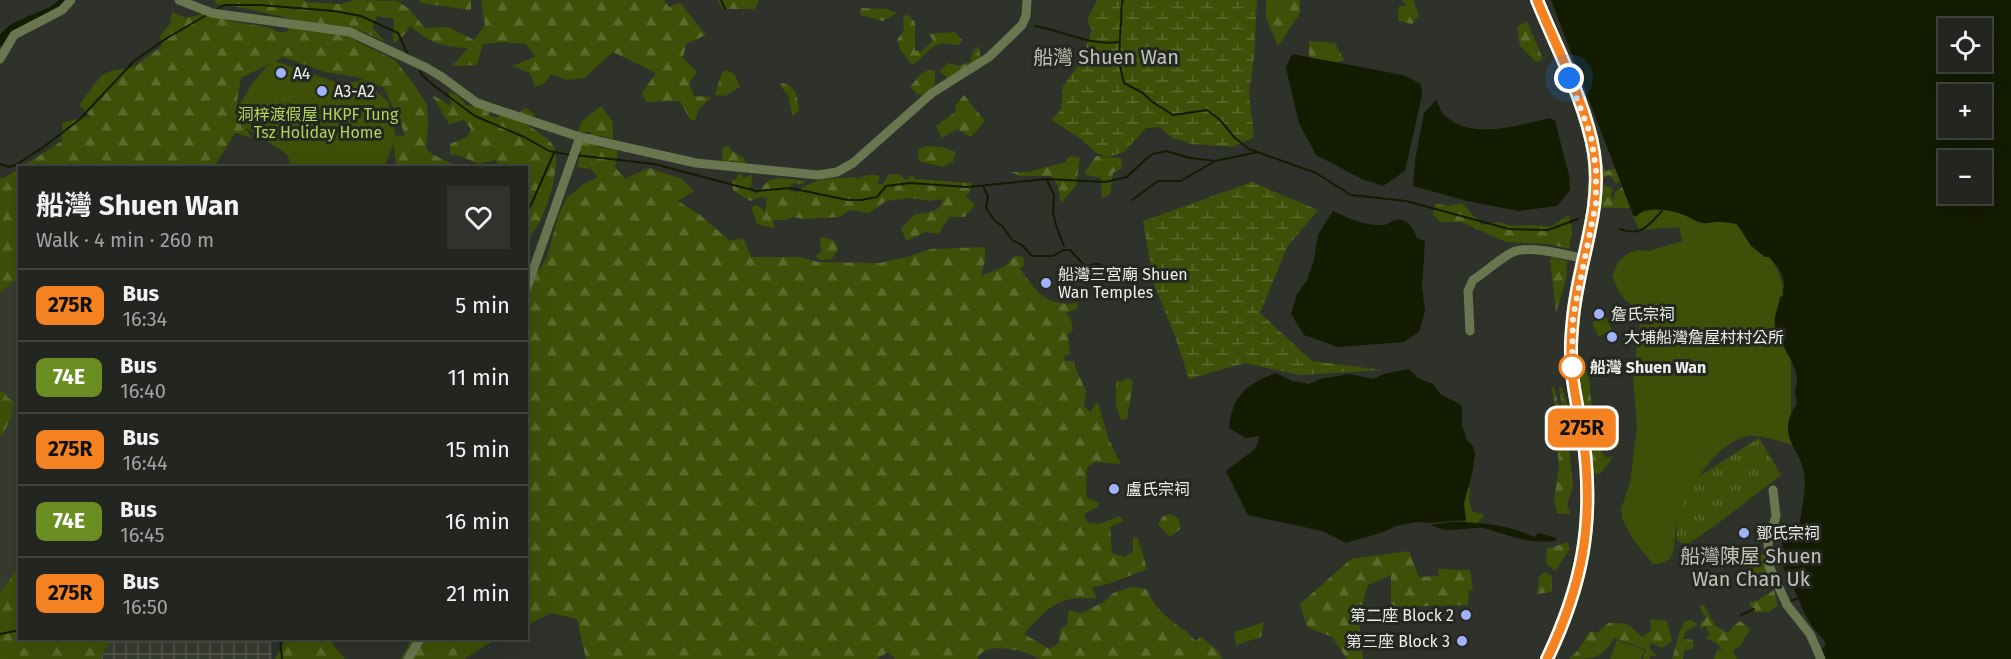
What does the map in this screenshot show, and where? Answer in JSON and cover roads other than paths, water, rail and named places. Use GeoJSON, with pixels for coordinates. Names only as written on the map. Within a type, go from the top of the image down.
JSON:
{"type":"FeatureCollection","features":[{"type":"Feature","properties":{"kind":"main road"},"geometry":{"type":"LineString","coordinates":[[1537,0],[1591,136],[1596,169],[1596,203],[1573,317],[1571,357],[1584,445],[1586,538],[1574,597],[1547,659]]}},
{"type":"Feature","properties":{"kind":"street"},"geometry":{"type":"LineString","coordinates":[[0,58],[14,35],[62,10],[71,0]]}},
{"type":"Feature","properties":{"kind":"street"},"geometry":{"type":"LineString","coordinates":[[179,0],[212,13],[350,32],[427,68],[477,104],[580,137],[696,163],[818,175],[837,172],[853,163],[932,93],[989,57],[1022,25],[1026,15],[1027,0]]}},
{"type":"Feature","properties":{"kind":"street"},"geometry":{"type":"LineString","coordinates":[[528,284],[580,137]]}},
{"type":"Feature","properties":{"kind":"street"},"geometry":{"type":"LineString","coordinates":[[1470,331],[1468,291],[1470,285],[1473,280],[1513,252],[1521,249],[1585,259]]}},
{"type":"Feature","properties":{"kind":"street"},"geometry":{"type":"LineString","coordinates":[[1773,490],[1776,516],[1768,544],[1769,566],[1787,605],[1810,634],[1821,659]]}},
{"type":"Feature","properties":{"kind":"street"},"geometry":{"type":"LineString","coordinates":[[408,659],[419,640]]}},
{"type":"Feature","properties":{"kind":"waterway"},"geometry":{"type":"LineString","coordinates":[[0,42],[13,28],[49,12],[65,0]]}},
{"type":"Feature","properties":{"kind":"waterway"},"geometry":{"type":"LineString","coordinates":[[721,0],[725,9]]}},
{"type":"Feature","properties":{"kind":"waterway"},"geometry":{"type":"LineString","coordinates":[[1123,0],[1120,54],[1124,83],[1143,93],[1173,115],[1207,110],[1249,149],[1316,173],[1351,195],[1406,201],[1509,229],[1548,230],[1578,219]]}},
{"type":"Feature","properties":{"kind":"waterway"},"geometry":{"type":"LineString","coordinates":[[216,10],[224,5],[260,5],[334,11],[361,16],[398,33],[408,55]]}},
{"type":"Feature","properties":{"kind":"waterway"},"geometry":{"type":"LineString","coordinates":[[0,164],[9,167],[16,165],[42,148],[79,120],[134,61],[205,16]]}},
{"type":"Feature","properties":{"kind":"waterway"},"geometry":{"type":"LineString","coordinates":[[1035,26],[1097,42],[1119,42]]}},
{"type":"Feature","properties":{"kind":"waterway"},"geometry":{"type":"LineString","coordinates":[[420,71],[433,85],[475,116],[524,137],[549,151],[570,155]]}},
{"type":"Feature","properties":{"kind":"waterway"},"geometry":{"type":"LineString","coordinates":[[575,155],[654,164],[756,191],[790,188],[848,200],[877,197],[886,186],[910,183],[967,187],[1047,179],[1105,182],[1127,177],[1147,158],[1166,151],[1190,158],[1215,161]]}},
{"type":"Feature","properties":{"kind":"waterway"},"geometry":{"type":"LineString","coordinates":[[1132,200],[1158,181],[1181,181],[1215,161],[1258,152]]}},
{"type":"Feature","properties":{"kind":"waterway"},"geometry":{"type":"LineString","coordinates":[[528,212],[554,153]]}},
{"type":"Feature","properties":{"kind":"waterway"},"geometry":{"type":"LineString","coordinates":[[1047,180],[1054,195],[1053,212],[1064,246]]}},
{"type":"Feature","properties":{"kind":"waterway"},"geometry":{"type":"LineString","coordinates":[[983,186],[988,196],[986,208],[994,220],[1003,227],[1012,240],[1022,245],[1032,256],[1053,256],[1063,250],[1070,250],[1085,266],[1098,264],[1102,266],[1104,268],[1102,274],[1087,284]]}},
{"type":"Feature","properties":{"kind":"waterway"},"geometry":{"type":"LineString","coordinates":[[1620,229],[1633,232],[1644,229],[1662,211]]}},
{"type":"Feature","properties":{"kind":"waterway"},"geometry":{"type":"LineString","coordinates":[[1789,601],[1797,599]]}},
{"type":"Feature","properties":{"kind":"waterway"},"geometry":{"type":"LineString","coordinates":[[1741,615],[1754,609]]}},
{"type":"Feature","properties":{"kind":"waterway"},"geometry":{"type":"LineString","coordinates":[[0,634],[18,630]]}},
{"type":"Feature","properties":{"kind":"waterway"},"geometry":{"type":"LineString","coordinates":[[280,640],[282,659]]}},
{"type":"Feature","properties":{"kind":"place","name":"A4"},"geometry":{"type":"Point","coordinates":[281,73]}},
{"type":"Feature","properties":{"kind":"place","name":"A3-A2"},"geometry":{"type":"Point","coordinates":[322,91]}},
{"type":"Feature","properties":{"kind":"place","name":"船灣三宮廟 Shuen Wan Temples"},"geometry":{"type":"Point","coordinates":[1046,283]}},
{"type":"Feature","properties":{"kind":"place","name":"詹氏宗祠"},"geometry":{"type":"Point","coordinates":[1599,314]}},
{"type":"Feature","properties":{"kind":"place","name":"大埔船灣詹屋村村公所"},"geometry":{"type":"Point","coordinates":[1612,337]}},
{"type":"Feature","properties":{"kind":"place","name":"船灣 Shuen Wan"},"geometry":{"type":"Point","coordinates":[1572,367]}},
{"type":"Feature","properties":{"kind":"place","name":"盧氏宗祠"},"geometry":{"type":"Point","coordinates":[1114,489]}},
{"type":"Feature","properties":{"kind":"place","name":"鄧氏宗祠"},"geometry":{"type":"Point","coordinates":[1744,533]}},
{"type":"Feature","properties":{"kind":"place","name":"第二座 Block 2"},"geometry":{"type":"Point","coordinates":[1466,615]}},
{"type":"Feature","properties":{"kind":"place","name":"第三座 Block 3"},"geometry":{"type":"Point","coordinates":[1462,641]}},
{"type":"Feature","properties":{"kind":"district","name":"船灣 Shuen Wan"},"geometry":{"type":"Point","coordinates":[1106,57]}},
{"type":"Feature","properties":{"kind":"district","name":"船灣陳屋 Shuen Wan Chan Uk"},"geometry":{"type":"Point","coordinates":[1751,568]}},
{"type":"Feature","properties":{"kind":"park label","name":"洞梓渡假屋 HKPF Tung Tsz Holiday Home"},"geometry":{"type":"Point","coordinates":[318,123]}}]}
